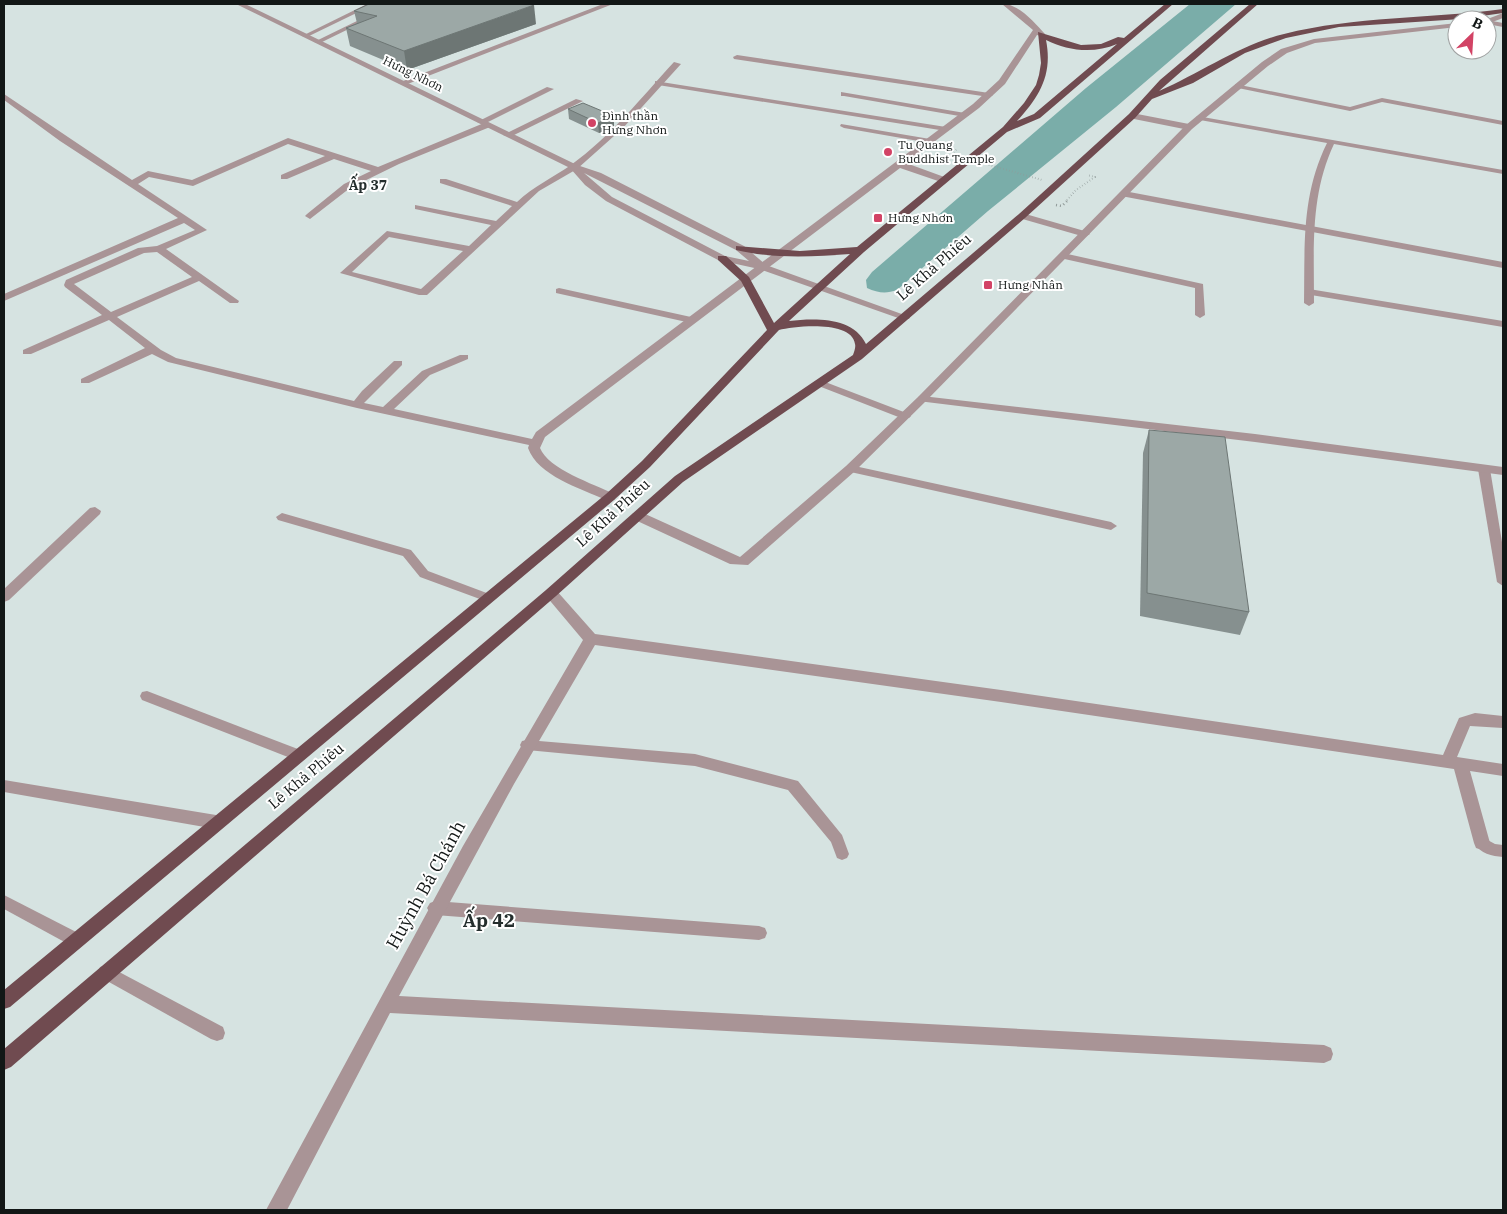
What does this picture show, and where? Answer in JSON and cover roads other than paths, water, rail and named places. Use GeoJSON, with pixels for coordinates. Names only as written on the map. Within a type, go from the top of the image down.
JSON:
{"type":"FeatureCollection","features":[{"type":"Feature","properties":{"kind":"highway","name":"Lê Khả Phiêu"},"geometry":{"type":"LineString","coordinates":[[4,1001],[216,822],[610,498],[646,464],[773,330],[860,250],[1004,130],[1037,116],[1169,4]]}},
{"type":"Feature","properties":{"kind":"highway","name":"Lê Khả Phiêu"},"geometry":{"type":"LineString","coordinates":[[4,1061],[551,593],[679,479],[858,357],[1022,216],[1132,116],[1163,82],[1254,4]]}},
{"type":"Feature","properties":{"kind":"highway"},"geometry":{"type":"LineString","coordinates":[[1149,98],[1190,82],[1242,51],[1284,36],[1339,25],[1461,17],[1503,11]]}},
{"type":"Feature","properties":{"kind":"highway"},"geometry":{"type":"LineString","coordinates":[[1039,32],[1051,40],[1065,45],[1094,48],[1115,43],[1140,29]]}},
{"type":"Feature","properties":{"kind":"highway"},"geometry":{"type":"LineString","coordinates":[[1004,130],[1026,106],[1042,83],[1047,66],[1039,32]]}},
{"type":"Feature","properties":{"kind":"highway"},"geometry":{"type":"LineString","coordinates":[[740,248],[779,254],[811,255],[860,250]]}},
{"type":"Feature","properties":{"kind":"highway"},"geometry":{"type":"LineString","coordinates":[[722,258],[746,279],[773,330],[803,321],[832,324],[848,330],[859,340],[861,346],[858,357]]}},
{"type":"Feature","properties":{"kind":"street","name":"Hưng Nhơn"},"geometry":{"type":"LineString","coordinates":[[240,4],[507,135],[574,167],[598,175],[740,248],[762,267]]}},
{"type":"Feature","properties":{"kind":"street"},"geometry":{"type":"LineString","coordinates":[[402,83],[609,4]]}},
{"type":"Feature","properties":{"kind":"street"},"geometry":{"type":"LineString","coordinates":[[610,498],[543,463],[535,452],[535,444],[543,431],[965,115],[989,95],[1008,74],[1039,32],[1006,4]]}},
{"type":"Feature","properties":{"kind":"street"},"geometry":{"type":"LineString","coordinates":[[638,516],[735,561],[743,562],[850,469],[922,399],[1189,127],[1238,86],[1284,51],[1314,41],[1447,26]]}},
{"type":"Feature","properties":{"kind":"street"},"geometry":{"type":"LineString","coordinates":[[470,249],[387,234],[345,273],[423,293],[536,189],[574,167],[620,126],[677,64]]}},
{"type":"Feature","properties":{"kind":"street"},"geometry":{"type":"LineString","coordinates":[[4,96],[63,139],[134,182],[202,230],[159,249],[142,250],[70,282],[71,289],[153,349],[172,360],[357,405],[535,444]]}},
{"type":"Feature","properties":{"kind":"street"},"geometry":{"type":"LineString","coordinates":[[1132,116],[1189,127]]}},
{"type":"Feature","properties":{"kind":"street"},"geometry":{"type":"LineString","coordinates":[[310,216],[347,186],[378,170],[484,123]]}},
{"type":"Feature","properties":{"kind":"street"},"geometry":{"type":"LineString","coordinates":[[134,182],[148,174],[192,183],[288,141],[378,170]]}},
{"type":"Feature","properties":{"kind":"street"},"geometry":{"type":"LineString","coordinates":[[284,176],[332,156]]}},
{"type":"Feature","properties":{"kind":"street"},"geometry":{"type":"LineString","coordinates":[[899,164],[944,180]]}},
{"type":"Feature","properties":{"kind":"street","name":"Hưng Nhơn"},"geometry":{"type":"LineString","coordinates":[[574,167],[588,183],[609,199],[722,258],[762,267],[905,317]]}},
{"type":"Feature","properties":{"kind":"street"},"geometry":{"type":"LineString","coordinates":[[443,181],[518,206]]}},
{"type":"Feature","properties":{"kind":"street"},"geometry":{"type":"LineString","coordinates":[[1124,194],[1503,265]]}},
{"type":"Feature","properties":{"kind":"street"},"geometry":{"type":"LineString","coordinates":[[418,207],[498,224]]}},
{"type":"Feature","properties":{"kind":"street"},"geometry":{"type":"LineString","coordinates":[[1022,216],[1084,234]]}},
{"type":"Feature","properties":{"kind":"street"},"geometry":{"type":"LineString","coordinates":[[4,298],[184,219]]}},
{"type":"Feature","properties":{"kind":"street"},"geometry":{"type":"LineString","coordinates":[[159,249],[234,301]]}},
{"type":"Feature","properties":{"kind":"street"},"geometry":{"type":"LineString","coordinates":[[27,352],[200,277]]}},
{"type":"Feature","properties":{"kind":"street"},"geometry":{"type":"LineString","coordinates":[[1309,298],[1503,324]]}},
{"type":"Feature","properties":{"kind":"street"},"geometry":{"type":"LineString","coordinates":[[85,381],[153,349]]}},
{"type":"Feature","properties":{"kind":"street"},"geometry":{"type":"LineString","coordinates":[[385,411],[426,373],[464,357]]}},
{"type":"Feature","properties":{"kind":"street"},"geometry":{"type":"LineString","coordinates":[[357,405],[366,393],[398,363]]}},
{"type":"Feature","properties":{"kind":"street"},"geometry":{"type":"LineString","coordinates":[[820,383],[905,416]]}},
{"type":"Feature","properties":{"kind":"street"},"geometry":{"type":"LineString","coordinates":[[922,399],[1255,438],[1503,471]]}},
{"type":"Feature","properties":{"kind":"street"},"geometry":{"type":"LineString","coordinates":[[4,597],[95,511]]}},
{"type":"Feature","properties":{"kind":"street"},"geometry":{"type":"LineString","coordinates":[[551,593],[591,639],[1503,770]]}},
{"type":"Feature","properties":{"kind":"street","name":"Huỳnh Bá Chánh"},"geometry":{"type":"LineString","coordinates":[[276,1210],[435,908],[526,745],[591,639]]}},
{"type":"Feature","properties":{"kind":"street"},"geometry":{"type":"LineString","coordinates":[[1482,843],[1454,762],[1464,722],[1475,719],[1503,722]]}},
{"type":"Feature","properties":{"kind":"street"},"geometry":{"type":"LineString","coordinates":[[4,786],[216,822]]}},
{"type":"Feature","properties":{"kind":"street"},"geometry":{"type":"LineString","coordinates":[[385,1004],[1324,1054]]}},
{"type":"Feature","properties":{"kind":"lane"},"geometry":{"type":"LineString","coordinates":[[306,36],[372,4]]}},
{"type":"Feature","properties":{"kind":"lane"},"geometry":{"type":"LineString","coordinates":[[318,42],[372,16]]}},
{"type":"Feature","properties":{"kind":"lane"},"geometry":{"type":"LineString","coordinates":[[737,57],[989,95]]}},
{"type":"Feature","properties":{"kind":"lane"},"geometry":{"type":"LineString","coordinates":[[658,84],[946,129]]}},
{"type":"Feature","properties":{"kind":"lane"},"geometry":{"type":"LineString","coordinates":[[1238,86],[1350,109],[1382,100],[1503,123]]}},
{"type":"Feature","properties":{"kind":"lane"},"geometry":{"type":"LineString","coordinates":[[484,123],[550,89]]}},
{"type":"Feature","properties":{"kind":"lane"},"geometry":{"type":"LineString","coordinates":[[844,94],[965,115]]}},
{"type":"Feature","properties":{"kind":"lane"},"geometry":{"type":"LineString","coordinates":[[507,135],[579,101]]}},
{"type":"Feature","properties":{"kind":"lane"},"geometry":{"type":"LineString","coordinates":[[1200,118],[1503,172]]}},
{"type":"Feature","properties":{"kind":"lane"},"geometry":{"type":"LineString","coordinates":[[844,126],[930,141]]}},
{"type":"Feature","properties":{"kind":"lane"},"geometry":{"type":"LineString","coordinates":[[1309,298],[1308,229],[1320,164],[1332,141]]}},
{"type":"Feature","properties":{"kind":"lane"},"geometry":{"type":"LineString","coordinates":[[1063,256],[1200,286],[1200,315]]}},
{"type":"Feature","properties":{"kind":"lane"},"geometry":{"type":"LineString","coordinates":[[559,291],[691,320]]}},
{"type":"Feature","properties":{"kind":"lane"},"geometry":{"type":"LineString","coordinates":[[850,469],[1111,526]]}},
{"type":"Feature","properties":{"kind":"lane"},"geometry":{"type":"LineString","coordinates":[[1484,469],[1503,582]]}},
{"type":"Feature","properties":{"kind":"lane"},"geometry":{"type":"LineString","coordinates":[[282,518],[407,553],[424,574],[488,598]]}},
{"type":"Feature","properties":{"kind":"lane"},"geometry":{"type":"LineString","coordinates":[[147,696],[298,755]]}},
{"type":"Feature","properties":{"kind":"lane"},"geometry":{"type":"LineString","coordinates":[[526,745],[695,760],[793,785],[838,839],[842,854]]}},
{"type":"Feature","properties":{"kind":"lane"},"geometry":{"type":"LineString","coordinates":[[1482,843],[1492,850],[1503,851]]}},
{"type":"Feature","properties":{"kind":"lane"},"geometry":{"type":"LineString","coordinates":[[4,902],[76,940]]}},
{"type":"Feature","properties":{"kind":"lane"},"geometry":{"type":"LineString","coordinates":[[435,908],[759,933]]}},
{"type":"Feature","properties":{"kind":"lane"},"geometry":{"type":"LineString","coordinates":[[106,972],[217,1033]]}},
{"type":"Feature","properties":{"kind":"water"},"geometry":{"type":"Polygon","coordinates":[[[1190,4],[1236,4],[1116,107],[988,211],[897,290],[882,292],[867,288],[866,280],[872,272],[1086,88],[1190,4]]]}},
{"type":"Feature","properties":{"kind":"place","name":"Đình thần Hưng Nhơn"},"geometry":{"type":"Point","coordinates":[592,123]}},
{"type":"Feature","properties":{"kind":"place","name":"Tu Quang Buddhist Temple"},"geometry":{"type":"Point","coordinates":[888,152]}},
{"type":"Feature","properties":{"kind":"place","name":"Hưng Nhơn"},"geometry":{"type":"Point","coordinates":[878,218]}},
{"type":"Feature","properties":{"kind":"place","name":"Hưng Nhân"},"geometry":{"type":"Point","coordinates":[988,285]}},
{"type":"Feature","properties":{"kind":"district","name":"Ấp 37"},"geometry":{"type":"Point","coordinates":[368,185]}},
{"type":"Feature","properties":{"kind":"district","name":"Ấp 42"},"geometry":{"type":"Point","coordinates":[489,920]}}]}
